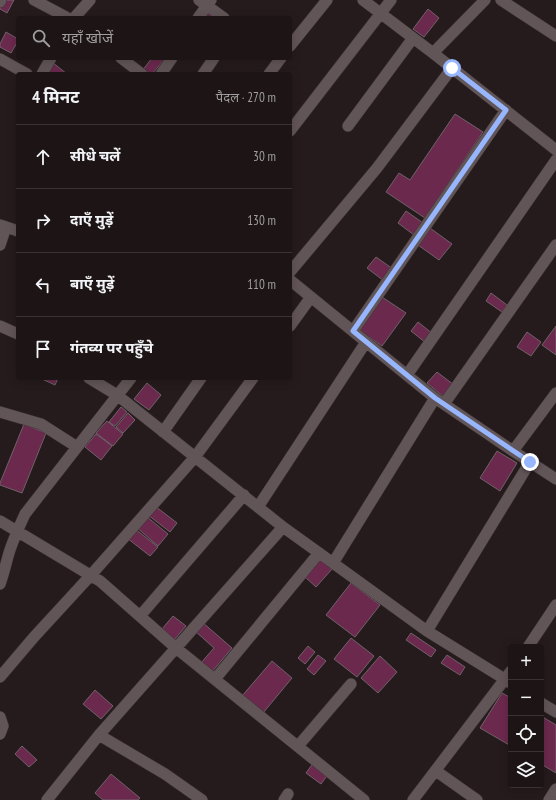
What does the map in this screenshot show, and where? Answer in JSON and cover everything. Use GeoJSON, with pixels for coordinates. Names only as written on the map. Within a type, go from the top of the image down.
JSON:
{"type":"FeatureCollection","features":[{"type":"Feature","properties":{"kind":"street"},"geometry":{"type":"LineString","coordinates":[[34,0],[64,16]]}},
{"type":"Feature","properties":{"kind":"street"},"geometry":{"type":"LineString","coordinates":[[76,16],[90,0]]}},
{"type":"Feature","properties":{"kind":"street"},"geometry":{"type":"LineString","coordinates":[[292,44],[327,0]]}},
{"type":"Feature","properties":{"kind":"street"},"geometry":{"type":"LineString","coordinates":[[363,0],[556,150]]}},
{"type":"Feature","properties":{"kind":"street"},"geometry":{"type":"LineString","coordinates":[[292,127],[391,0]]}},
{"type":"Feature","properties":{"kind":"street"},"geometry":{"type":"LineString","coordinates":[[433,53],[485,0]]}},
{"type":"Feature","properties":{"kind":"street"},"geometry":{"type":"LineString","coordinates":[[501,0],[556,36]]}},
{"type":"Feature","properties":{"kind":"street"},"geometry":{"type":"LineString","coordinates":[[199,16],[205,2],[222,16]]}},
{"type":"Feature","properties":{"kind":"street"},"geometry":{"type":"LineString","coordinates":[[348,126],[413,38]]}},
{"type":"Feature","properties":{"kind":"street"},"geometry":{"type":"LineString","coordinates":[[0,59],[23,72]]}},
{"type":"Feature","properties":{"kind":"street"},"geometry":{"type":"LineString","coordinates":[[43,72],[50,60]]}},
{"type":"Feature","properties":{"kind":"street"},"geometry":{"type":"LineString","coordinates":[[124,60],[139,72]]}},
{"type":"Feature","properties":{"kind":"street"},"geometry":{"type":"LineString","coordinates":[[162,72],[171,60]]}},
{"type":"Feature","properties":{"kind":"street"},"geometry":{"type":"LineString","coordinates":[[204,72],[213,60]]}},
{"type":"Feature","properties":{"kind":"street"},"geometry":{"type":"LineString","coordinates":[[270,72],[280,60]]}},
{"type":"Feature","properties":{"kind":"street"},"geometry":{"type":"LineString","coordinates":[[292,270],[377,168],[452,68]]}},
{"type":"Feature","properties":{"kind":"street"},"geometry":{"type":"LineString","coordinates":[[353,331],[506,110]]}},
{"type":"Feature","properties":{"kind":"street"},"geometry":{"type":"LineString","coordinates":[[407,375],[556,160]]}},
{"type":"Feature","properties":{"kind":"street"},"geometry":{"type":"LineString","coordinates":[[0,246],[3,226],[16,230]]}},
{"type":"Feature","properties":{"kind":"street"},"geometry":{"type":"LineString","coordinates":[[333,563],[440,401],[556,245]]}},
{"type":"Feature","properties":{"kind":"street"},"geometry":{"type":"LineString","coordinates":[[292,282],[440,401],[556,479]]}},
{"type":"Feature","properties":{"kind":"street"},"geometry":{"type":"LineString","coordinates":[[292,323],[311,297]]}},
{"type":"Feature","properties":{"kind":"street"},"geometry":{"type":"LineString","coordinates":[[0,326],[16,333]]}},
{"type":"Feature","properties":{"kind":"street"},"geometry":{"type":"LineString","coordinates":[[258,507],[366,342]]}},
{"type":"Feature","properties":{"kind":"street"},"geometry":{"type":"LineString","coordinates":[[92,380],[116,395],[284,527],[427,631],[508,677]]}},
{"type":"Feature","properties":{"kind":"street"},"geometry":{"type":"LineString","coordinates":[[0,584],[9,553],[25,514],[116,395],[129,380]]}},
{"type":"Feature","properties":{"kind":"street"},"geometry":{"type":"LineString","coordinates":[[163,432],[200,380]]}},
{"type":"Feature","properties":{"kind":"street"},"geometry":{"type":"LineString","coordinates":[[0,677],[195,457],[252,380]]}},
{"type":"Feature","properties":{"kind":"street"},"geometry":{"type":"LineString","coordinates":[[513,451],[556,393]]}},
{"type":"Feature","properties":{"kind":"street"},"geometry":{"type":"LineString","coordinates":[[0,412],[41,424],[77,446]]}},
{"type":"Feature","properties":{"kind":"street"},"geometry":{"type":"LineString","coordinates":[[427,631],[530,462]]}},
{"type":"Feature","properties":{"kind":"street"},"geometry":{"type":"LineString","coordinates":[[140,616],[244,495]]}},
{"type":"Feature","properties":{"kind":"street"},"geometry":{"type":"LineString","coordinates":[[0,521],[100,581],[176,648],[364,800]]}},
{"type":"Feature","properties":{"kind":"street"},"geometry":{"type":"LineString","coordinates":[[47,800],[99,735],[284,527]]}},
{"type":"Feature","properties":{"kind":"street"},"geometry":{"type":"LineString","coordinates":[[215,679],[319,553]]}},
{"type":"Feature","properties":{"kind":"street"},"geometry":{"type":"LineString","coordinates":[[530,644],[556,605]]}},
{"type":"Feature","properties":{"kind":"street"},"geometry":{"type":"LineString","coordinates":[[418,798],[436,771],[508,679]]}},
{"type":"Feature","properties":{"kind":"street"},"geometry":{"type":"LineString","coordinates":[[298,746],[351,684]]}},
{"type":"Feature","properties":{"kind":"street"},"geometry":{"type":"LineString","coordinates":[[544,704],[556,712]]}},
{"type":"Feature","properties":{"kind":"street"},"geometry":{"type":"LineString","coordinates":[[0,717],[3,726],[0,734]]}},
{"type":"Feature","properties":{"kind":"street"},"geometry":{"type":"LineString","coordinates":[[99,735],[165,774],[202,800]]}},
{"type":"Feature","properties":{"kind":"street"},"geometry":{"type":"LineString","coordinates":[[436,771],[477,800]]}},
{"type":"Feature","properties":{"kind":"street"},"geometry":{"type":"LineString","coordinates":[[549,800],[556,789]]}},
{"type":"Feature","properties":{"kind":"building"},"geometry":{"type":"Polygon","coordinates":[[[3,0],[14,0],[7,13],[0,9],[0,4],[3,0]]]}},
{"type":"Feature","properties":{"kind":"building"},"geometry":{"type":"Polygon","coordinates":[[[428,9],[439,18],[424,37],[413,29],[428,9]]]}},
{"type":"Feature","properties":{"kind":"building"},"geometry":{"type":"Polygon","coordinates":[[[206,11],[213,16],[202,16],[206,11]]]}},
{"type":"Feature","properties":{"kind":"building"},"geometry":{"type":"Polygon","coordinates":[[[6,32],[16,38],[16,44],[11,53],[0,47],[6,32]]]}},
{"type":"Feature","properties":{"kind":"building"},"geometry":{"type":"Polygon","coordinates":[[[150,60],[164,60],[154,72],[142,71],[150,60]]]}},
{"type":"Feature","properties":{"kind":"building"},"geometry":{"type":"Polygon","coordinates":[[[52,62],[64,72],[44,72],[52,62]]]}},
{"type":"Feature","properties":{"kind":"building"},"geometry":{"type":"Polygon","coordinates":[[[455,114],[483,132],[425,218],[386,192],[399,173],[410,180],[455,114]]]}},
{"type":"Feature","properties":{"kind":"building"},"geometry":{"type":"Polygon","coordinates":[[[406,211],[423,223],[414,235],[398,223],[406,211]]]}},
{"type":"Feature","properties":{"kind":"building"},"geometry":{"type":"Polygon","coordinates":[[[430,228],[452,244],[439,260],[418,245],[430,228]]]}},
{"type":"Feature","properties":{"kind":"building"},"geometry":{"type":"Polygon","coordinates":[[[376,257],[393,269],[384,281],[367,268],[376,257]]]}},
{"type":"Feature","properties":{"kind":"building"},"geometry":{"type":"Polygon","coordinates":[[[491,293],[507,305],[502,312],[486,301],[491,293]]]}},
{"type":"Feature","properties":{"kind":"building"},"geometry":{"type":"Polygon","coordinates":[[[382,297],[406,313],[382,346],[359,330],[382,297]]]}},
{"type":"Feature","properties":{"kind":"building"},"geometry":{"type":"Polygon","coordinates":[[[418,322],[433,334],[426,343],[411,331],[418,322]]]}},
{"type":"Feature","properties":{"kind":"building"},"geometry":{"type":"Polygon","coordinates":[[[556,326],[556,355],[542,345],[556,326]]]}},
{"type":"Feature","properties":{"kind":"building"},"geometry":{"type":"Polygon","coordinates":[[[527,332],[541,342],[531,356],[517,347],[527,332]]]}},
{"type":"Feature","properties":{"kind":"building"},"geometry":{"type":"Polygon","coordinates":[[[437,372],[454,385],[444,397],[427,383],[437,372]]]}},
{"type":"Feature","properties":{"kind":"building"},"geometry":{"type":"Polygon","coordinates":[[[44,380],[57,380],[55,385],[44,380]]]}},
{"type":"Feature","properties":{"kind":"building"},"geometry":{"type":"Polygon","coordinates":[[[147,383],[161,395],[149,410],[134,399],[147,383]]]}},
{"type":"Feature","properties":{"kind":"building"},"geometry":{"type":"Polygon","coordinates":[[[121,407],[127,412],[115,426],[109,422],[121,407]]]}},
{"type":"Feature","properties":{"kind":"building"},"geometry":{"type":"Polygon","coordinates":[[[128,413],[135,420],[123,433],[116,427],[128,413]]]}},
{"type":"Feature","properties":{"kind":"building"},"geometry":{"type":"Polygon","coordinates":[[[107,421],[123,434],[113,446],[96,433],[107,421]]]}},
{"type":"Feature","properties":{"kind":"building"},"geometry":{"type":"Polygon","coordinates":[[[24,424],[46,433],[22,493],[0,485],[0,483],[24,424]]]}},
{"type":"Feature","properties":{"kind":"building"},"geometry":{"type":"Polygon","coordinates":[[[96,434],[112,446],[101,460],[85,447],[96,434]]]}},
{"type":"Feature","properties":{"kind":"building"},"geometry":{"type":"Polygon","coordinates":[[[497,451],[517,463],[500,491],[480,478],[497,451]]]}},
{"type":"Feature","properties":{"kind":"building"},"geometry":{"type":"Polygon","coordinates":[[[155,506],[177,523],[170,532],[148,515],[155,506]]]}},
{"type":"Feature","properties":{"kind":"building"},"geometry":{"type":"Polygon","coordinates":[[[146,516],[168,534],[158,546],[136,527],[146,516]]]}},
{"type":"Feature","properties":{"kind":"building"},"geometry":{"type":"Polygon","coordinates":[[[135,529],[158,547],[150,556],[127,538],[135,529]]]}},
{"type":"Feature","properties":{"kind":"building"},"geometry":{"type":"Polygon","coordinates":[[[319,558],[332,569],[316,587],[304,576],[319,558]]]}},
{"type":"Feature","properties":{"kind":"building"},"geometry":{"type":"Polygon","coordinates":[[[351,583],[380,605],[355,637],[326,615],[351,583]]]}},
{"type":"Feature","properties":{"kind":"building"},"geometry":{"type":"Polygon","coordinates":[[[173,616],[186,626],[174,640],[162,629],[173,616]]]}},
{"type":"Feature","properties":{"kind":"building"},"geometry":{"type":"Polygon","coordinates":[[[202,622],[232,648],[211,673],[200,664],[214,648],[195,631],[202,622]]]}},
{"type":"Feature","properties":{"kind":"building"},"geometry":{"type":"Polygon","coordinates":[[[411,633],[436,650],[431,657],[406,640],[411,633]]]}},
{"type":"Feature","properties":{"kind":"building"},"geometry":{"type":"Polygon","coordinates":[[[351,638],[374,656],[357,677],[334,659],[351,638]]]}},
{"type":"Feature","properties":{"kind":"building"},"geometry":{"type":"Polygon","coordinates":[[[308,646],[315,652],[305,664],[298,658],[308,646]]]}},
{"type":"Feature","properties":{"kind":"building"},"geometry":{"type":"Polygon","coordinates":[[[318,655],[326,661],[314,675],[307,669],[318,655]]]}},
{"type":"Feature","properties":{"kind":"building"},"geometry":{"type":"Polygon","coordinates":[[[447,655],[465,667],[460,675],[441,663],[447,655]]]}},
{"type":"Feature","properties":{"kind":"building"},"geometry":{"type":"Polygon","coordinates":[[[380,656],[397,672],[378,693],[361,678],[380,656]]]}},
{"type":"Feature","properties":{"kind":"building"},"geometry":{"type":"Polygon","coordinates":[[[272,661],[292,678],[263,713],[242,696],[272,661]]]}},
{"type":"Feature","properties":{"kind":"building"},"geometry":{"type":"Polygon","coordinates":[[[95,690],[113,706],[101,719],[83,704],[95,690]]]}},
{"type":"Feature","properties":{"kind":"building"},"geometry":{"type":"Polygon","coordinates":[[[502,693],[508,696],[508,744],[480,728],[502,693]]]}},
{"type":"Feature","properties":{"kind":"building"},"geometry":{"type":"Polygon","coordinates":[[[544,718],[556,725],[556,773],[544,766],[544,718]]]}},
{"type":"Feature","properties":{"kind":"building"},"geometry":{"type":"Polygon","coordinates":[[[22,746],[37,760],[29,767],[15,754],[22,746]]]}},
{"type":"Feature","properties":{"kind":"building"},"geometry":{"type":"Polygon","coordinates":[[[314,762],[329,773],[321,784],[306,773],[314,762]]]}},
{"type":"Feature","properties":{"kind":"building"},"geometry":{"type":"Polygon","coordinates":[[[111,774],[140,798],[138,800],[103,800],[95,793],[111,774]]]}},
{"type":"Feature","properties":{"kind":"route"},"geometry":{"type":"LineString","coordinates":[[452,68],[506,110],[353,331],[435,398],[530,462]]}}]}
